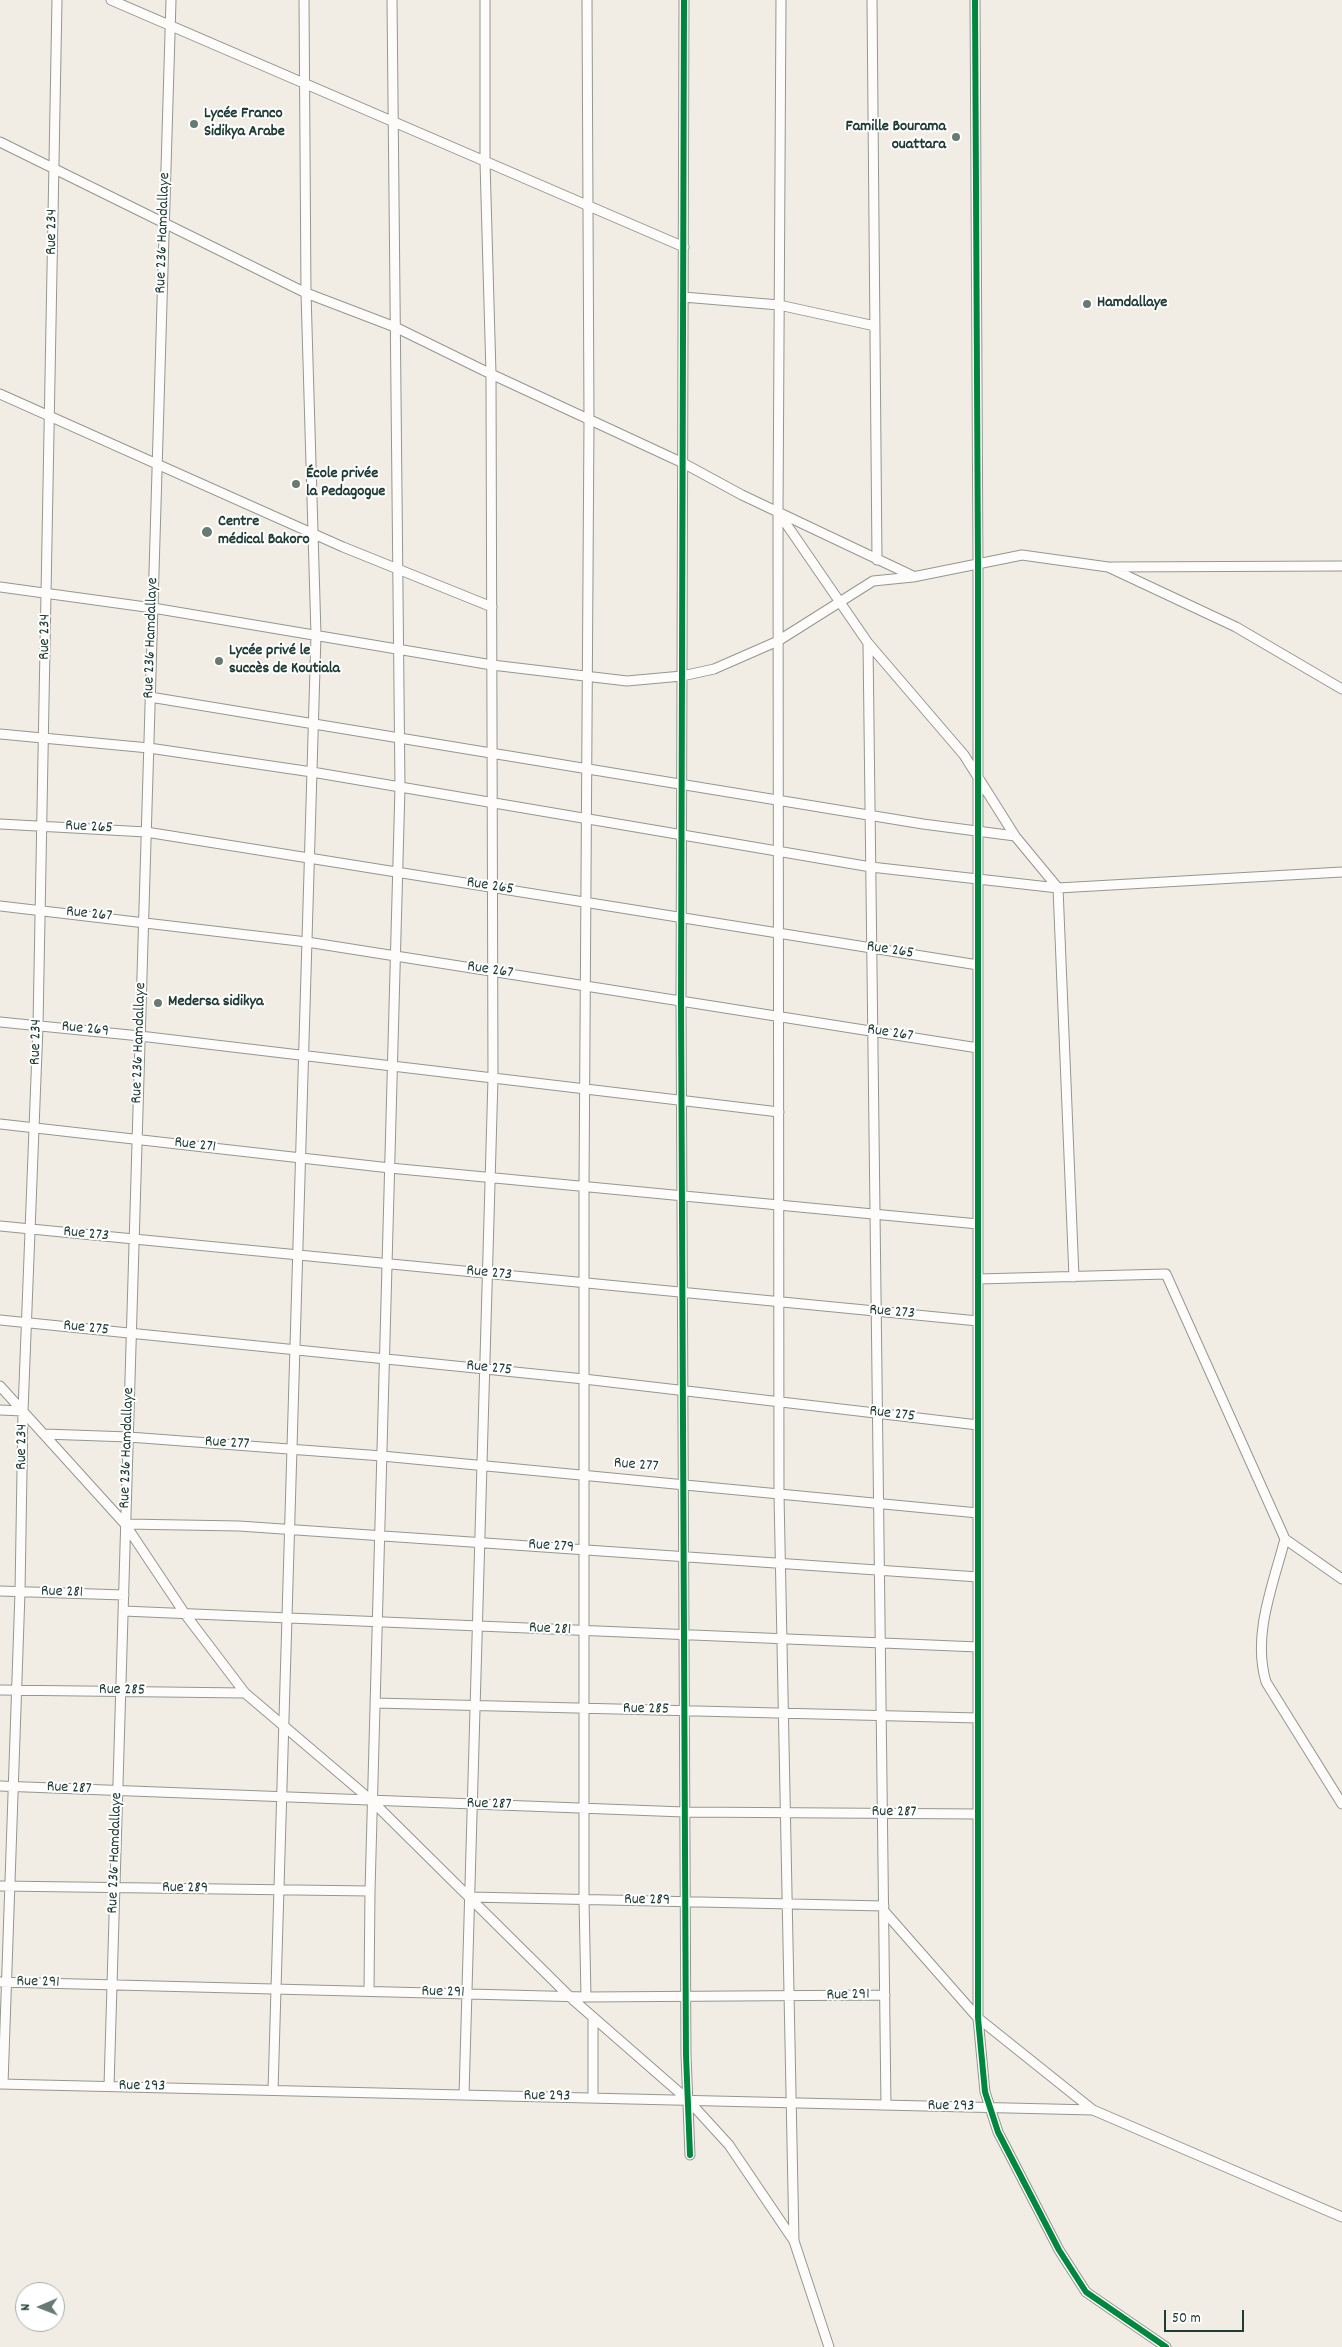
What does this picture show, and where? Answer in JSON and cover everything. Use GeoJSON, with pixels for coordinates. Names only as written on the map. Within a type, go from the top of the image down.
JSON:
{"type":"FeatureCollection","features":[{"type":"Feature","properties":{"kind":"street","name":"Rue 234"},"geometry":{"type":"LineString","coordinates":[[2,2084],[3,1982],[10,1886],[20,1592],[23,1411],[38,1026],[57,0]]}},
{"type":"Feature","properties":{"kind":"street"},"geometry":{"type":"LineString","coordinates":[[111,0],[587,207],[684,247]]}},
{"type":"Feature","properties":{"kind":"street","name":"Rue 236 Hamdallaye"},"geometry":{"type":"LineString","coordinates":[[110,2086],[171,0]]}},
{"type":"Feature","properties":{"kind":"street"},"geometry":{"type":"LineString","coordinates":[[273,2090],[282,1797],[282,1725],[290,1529],[316,635],[306,293],[304,0]]}},
{"type":"Feature","properties":{"kind":"street"},"geometry":{"type":"LineString","coordinates":[[370,1992],[372,1801],[400,787],[392,0]]}},
{"type":"Feature","properties":{"kind":"street"},"geometry":{"type":"LineString","coordinates":[[464,2095],[493,1078],[491,374],[485,162],[485,0]]}},
{"type":"Feature","properties":{"kind":"street"},"geometry":{"type":"LineString","coordinates":[[586,1997],[584,1900],[584,1186],[589,420],[587,0]]}},
{"type":"Feature","properties":{"kind":"street"},"geometry":{"type":"LineString","coordinates":[[684,0],[681,1001],[685,1998],[690,2155]]}},
{"type":"Feature","properties":{"kind":"street"},"geometry":{"type":"LineString","coordinates":[[781,0],[778,512],[779,1494],[794,2241]]}},
{"type":"Feature","properties":{"kind":"street"},"geometry":{"type":"LineString","coordinates":[[872,0],[878,560]]}},
{"type":"Feature","properties":{"kind":"street"},"geometry":{"type":"LineString","coordinates":[[976,0],[978,2018],[985,2092],[990,2108],[998,2132],[1046,2225],[1086,2292],[1166,2347]]}},
{"type":"Feature","properties":{"kind":"street"},"geometry":{"type":"LineString","coordinates":[[0,142],[306,293],[395,327],[491,374],[683,463],[778,512],[913,577]]}},
{"type":"Feature","properties":{"kind":"street"},"geometry":{"type":"LineString","coordinates":[[684,297],[779,305],[875,326]]}},
{"type":"Feature","properties":{"kind":"street"},"geometry":{"type":"LineString","coordinates":[[0,394],[157,466],[314,532],[343,547],[398,567],[492,607]]}},
{"type":"Feature","properties":{"kind":"street"},"geometry":{"type":"LineString","coordinates":[[778,512],[838,602],[868,643],[964,755],[1015,836],[1058,888],[1074,1277]]}},
{"type":"Feature","properties":{"kind":"street"},"geometry":{"type":"LineString","coordinates":[[0,588],[153,608],[492,665],[627,681],[682,676],[714,669],[778,641],[874,581],[913,577],[1022,555],[1108,567],[1342,566]]}},
{"type":"Feature","properties":{"kind":"street"},"geometry":{"type":"LineString","coordinates":[[1108,567],[1236,628],[1342,689]]}},
{"type":"Feature","properties":{"kind":"street"},"geometry":{"type":"LineString","coordinates":[[868,643],[886,2105]]}},
{"type":"Feature","properties":{"kind":"street"},"geometry":{"type":"LineString","coordinates":[[150,697],[682,785],[978,832],[1015,836]]}},
{"type":"Feature","properties":{"kind":"street"},"geometry":{"type":"LineString","coordinates":[[0,734],[149,748],[312,772],[871,867],[1058,888],[1342,872]]}},
{"type":"Feature","properties":{"kind":"street","name":"Rue 265"},"geometry":{"type":"LineString","coordinates":[[0,824],[146,832],[978,965]]}},
{"type":"Feature","properties":{"kind":"street","name":"Rue 267"},"geometry":{"type":"LineString","coordinates":[[0,906],[144,921],[307,942],[978,1048]]}},
{"type":"Feature","properties":{"kind":"street","name":"Rue 269"},"geometry":{"type":"LineString","coordinates":[[0,1022],[140,1036],[779,1112]]}},
{"type":"Feature","properties":{"kind":"street","name":"Rue 271"},"geometry":{"type":"LineString","coordinates":[[0,1124],[390,1168],[978,1224]]}},
{"type":"Feature","properties":{"kind":"street","name":"Rue 273"},"geometry":{"type":"LineString","coordinates":[[0,1226],[978,1321]]}},
{"type":"Feature","properties":{"kind":"street"},"geometry":{"type":"LineString","coordinates":[[978,1279],[1166,1274],[1285,1539],[1342,1578]]}},
{"type":"Feature","properties":{"kind":"street","name":"Rue 275"},"geometry":{"type":"LineString","coordinates":[[0,1320],[485,1368],[978,1425]]}},
{"type":"Feature","properties":{"kind":"street"},"geometry":{"type":"LineString","coordinates":[[0,1386],[125,1524],[186,1614],[245,1693],[372,1801],[570,1997],[688,2100],[729,2145],[794,2241],[829,2347]]}},
{"type":"Feature","properties":{"kind":"street"},"geometry":{"type":"LineString","coordinates":[[0,1410],[23,1411]]}},
{"type":"Feature","properties":{"kind":"street","name":"Rue 277"},"geometry":{"type":"LineString","coordinates":[[44,1434],[128,1437],[382,1456],[978,1513]]}},
{"type":"Feature","properties":{"kind":"street","name":"Rue 279"},"geometry":{"type":"LineString","coordinates":[[125,1524],[290,1529],[978,1577]]}},
{"type":"Feature","properties":{"kind":"street"},"geometry":{"type":"LineString","coordinates":[[1285,1539],[1262,1625],[1260,1663],[1266,1682],[1342,1804]]}},
{"type":"Feature","properties":{"kind":"street","name":"Rue 281"},"geometry":{"type":"LineString","coordinates":[[0,1591],[124,1595]]}},
{"type":"Feature","properties":{"kind":"street","name":"Rue 281"},"geometry":{"type":"LineString","coordinates":[[124,1611],[584,1632],[978,1647]]}},
{"type":"Feature","properties":{"kind":"street","name":"Rue 285"},"geometry":{"type":"LineString","coordinates":[[0,1690],[245,1693]]}},
{"type":"Feature","properties":{"kind":"street","name":"Rue 285"},"geometry":{"type":"LineString","coordinates":[[375,1703],[978,1718]]}},
{"type":"Feature","properties":{"kind":"street","name":"Rue 287"},"geometry":{"type":"LineString","coordinates":[[0,1786],[684,1812],[978,1814]]}},
{"type":"Feature","properties":{"kind":"street","name":"Rue 289"},"geometry":{"type":"LineString","coordinates":[[0,1886],[370,1891]]}},
{"type":"Feature","properties":{"kind":"street","name":"Rue 289"},"geometry":{"type":"LineString","coordinates":[[470,1897],[884,1908]]}},
{"type":"Feature","properties":{"kind":"street"},"geometry":{"type":"LineString","coordinates":[[884,1908],[978,2018],[1093,2110],[1342,2217]]}},
{"type":"Feature","properties":{"kind":"street","name":"Rue 291"},"geometry":{"type":"LineString","coordinates":[[3,1982],[570,1997],[685,1998],[885,1995]]}},
{"type":"Feature","properties":{"kind":"street"},"geometry":{"type":"LineString","coordinates":[[592,2098],[593,2017]]}},
{"type":"Feature","properties":{"kind":"street","name":"Rue 293"},"geometry":{"type":"LineString","coordinates":[[2,2084],[1093,2110]]}},
{"type":"Feature","properties":{"kind":"cycle path"},"geometry":{"type":"LineString","coordinates":[[684,0],[681,1001],[686,2055],[690,2155]]}},
{"type":"Feature","properties":{"kind":"cycle path"},"geometry":{"type":"LineString","coordinates":[[975,0],[978,564],[978,2018],[985,2092],[998,2132],[1059,2250],[1086,2292],[1166,2347]]}},
{"type":"Feature","properties":{"kind":"place","name":"Lycée Franco Sidikya Arabe"},"geometry":{"type":"Point","coordinates":[194,124]}},
{"type":"Feature","properties":{"kind":"place","name":"Famille Bourama ouattara"},"geometry":{"type":"Point","coordinates":[956,137]}},
{"type":"Feature","properties":{"kind":"place","name":"Hamdallaye"},"geometry":{"type":"Point","coordinates":[1087,304]}},
{"type":"Feature","properties":{"kind":"place","name":"École privée la Pedagogue"},"geometry":{"type":"Point","coordinates":[296,484]}},
{"type":"Feature","properties":{"kind":"place","name":"Centre médical Bakoro"},"geometry":{"type":"Point","coordinates":[207,532]}},
{"type":"Feature","properties":{"kind":"place","name":"Lycée privé le succès de Koutiala"},"geometry":{"type":"Point","coordinates":[219,661]}},
{"type":"Feature","properties":{"kind":"place","name":"Medersa sidikya"},"geometry":{"type":"Point","coordinates":[158,1003]}}]}
